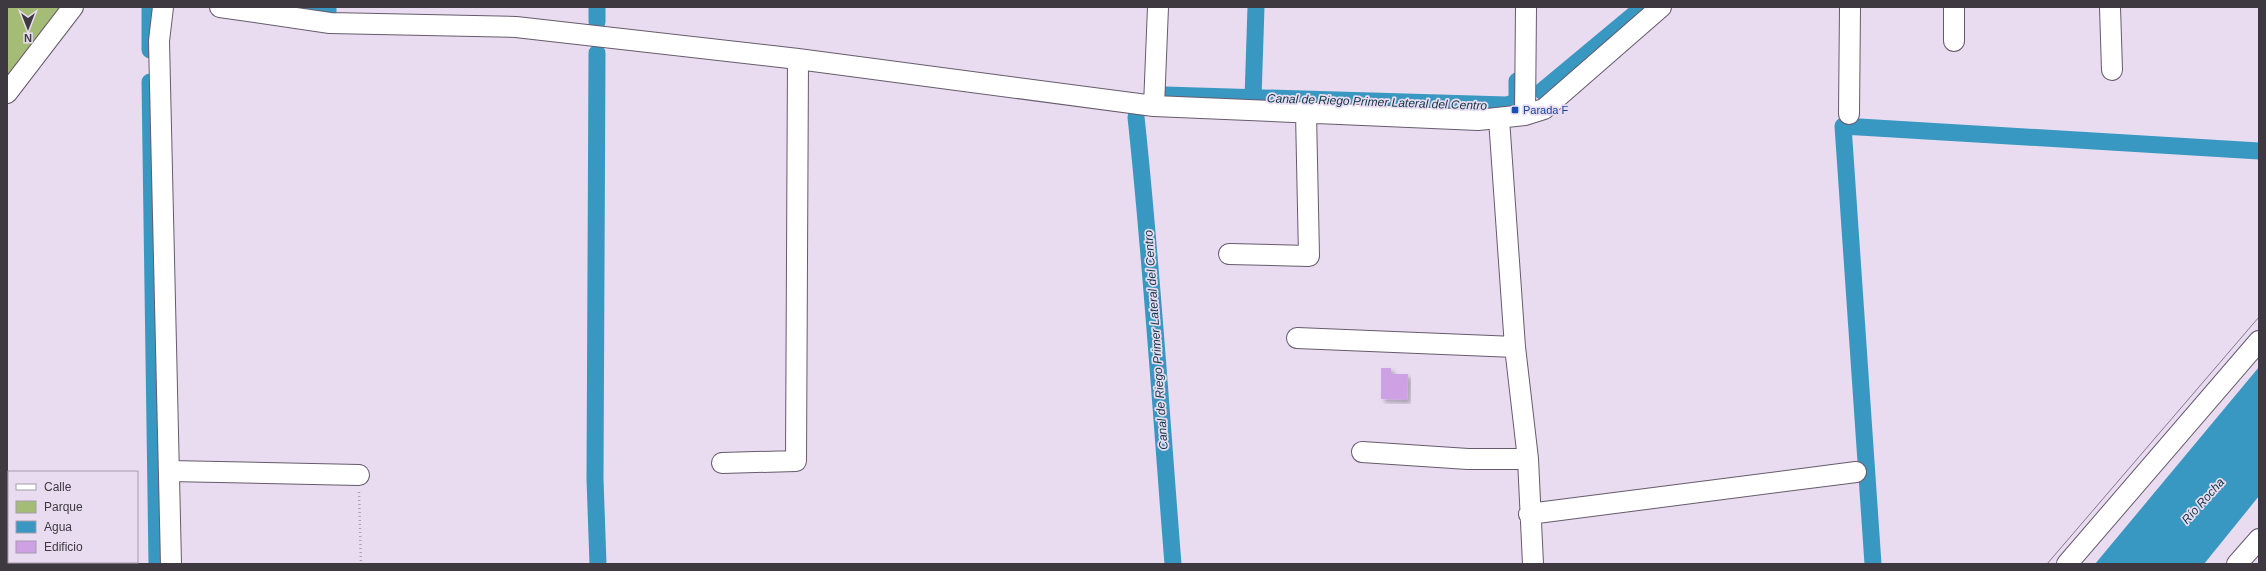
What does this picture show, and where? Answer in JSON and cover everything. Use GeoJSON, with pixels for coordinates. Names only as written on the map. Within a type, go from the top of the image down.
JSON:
{"type":"FeatureCollection","features":[{"type":"Feature","properties":{"kind":"street"},"geometry":{"type":"LineString","coordinates":[[7,93],[73,7]]}},
{"type":"Feature","properties":{"kind":"street"},"geometry":{"type":"LineString","coordinates":[[163,7],[159,41],[171,564]]}},
{"type":"Feature","properties":{"kind":"street"},"geometry":{"type":"LineString","coordinates":[[220,7],[330,23],[516,28],[798,59],[1154,106],[1306,113],[1499,119],[1525,115],[1544,109],[1661,7]]}},
{"type":"Feature","properties":{"kind":"street"},"geometry":{"type":"LineString","coordinates":[[1154,106],[1158,7]]}},
{"type":"Feature","properties":{"kind":"street"},"geometry":{"type":"LineString","coordinates":[[1525,115],[1526,7]]}},
{"type":"Feature","properties":{"kind":"street"},"geometry":{"type":"LineString","coordinates":[[1849,114],[1850,7]]}},
{"type":"Feature","properties":{"kind":"street"},"geometry":{"type":"LineString","coordinates":[[1954,7],[1954,41]]}},
{"type":"Feature","properties":{"kind":"street"},"geometry":{"type":"LineString","coordinates":[[2110,7],[2112,70]]}},
{"type":"Feature","properties":{"kind":"street"},"geometry":{"type":"LineString","coordinates":[[722,463],[796,461],[798,59]]}},
{"type":"Feature","properties":{"kind":"street"},"geometry":{"type":"LineString","coordinates":[[1228,254],[1309,256],[1306,113]]}},
{"type":"Feature","properties":{"kind":"street"},"geometry":{"type":"LineString","coordinates":[[1499,119],[1515,347],[1528,459],[1533,564]]}},
{"type":"Feature","properties":{"kind":"street"},"geometry":{"type":"LineString","coordinates":[[1297,338],[1515,347]]}},
{"type":"Feature","properties":{"kind":"street"},"geometry":{"type":"LineString","coordinates":[[2067,564],[2259,341]]}},
{"type":"Feature","properties":{"kind":"street"},"geometry":{"type":"LineString","coordinates":[[1362,452],[1468,459],[1528,459]]}},
{"type":"Feature","properties":{"kind":"street"},"geometry":{"type":"LineString","coordinates":[[170,471],[359,475]]}},
{"type":"Feature","properties":{"kind":"street"},"geometry":{"type":"LineString","coordinates":[[1530,514],[1856,472]]}},
{"type":"Feature","properties":{"kind":"street"},"geometry":{"type":"LineString","coordinates":[[2237,564],[2259,539]]}},
{"type":"Feature","properties":{"kind":"path"},"geometry":{"type":"LineString","coordinates":[[359,475],[361,564]]}},
{"type":"Feature","properties":{"kind":"green space"},"geometry":{"type":"Polygon","coordinates":[[[7,7],[66,7],[7,83],[7,7]]]}},
{"type":"Feature","properties":{"kind":"water","name":"Río Rocha"},"geometry":{"type":"Polygon","coordinates":[[[2259,367],[2259,496],[2204,564],[2095,564],[2259,367]]]}},
{"type":"Feature","properties":{"kind":"building"},"geometry":{"type":"Polygon","coordinates":[[[1381,368],[1391,368],[1391,374],[1408,374],[1407,400],[1381,399],[1381,368]]]}},
{"type":"Feature","properties":{"kind":"waterway"},"geometry":{"type":"LineString","coordinates":[[294,7],[328,13],[328,7]]}},
{"type":"Feature","properties":{"kind":"waterway"},"geometry":{"type":"LineString","coordinates":[[597,7],[597,22]]}},
{"type":"Feature","properties":{"kind":"waterway"},"geometry":{"type":"LineString","coordinates":[[1253,98],[1256,7]]}},
{"type":"Feature","properties":{"kind":"waterway","name":"Canal de Riego Primer Lateral del Centro"},"geometry":{"type":"LineString","coordinates":[[1542,91],[1643,7]]}},
{"type":"Feature","properties":{"kind":"waterway"},"geometry":{"type":"LineString","coordinates":[[150,9],[150,50]]}},
{"type":"Feature","properties":{"kind":"waterway"},"geometry":{"type":"LineString","coordinates":[[597,53],[595,479],[598,564]]}},
{"type":"Feature","properties":{"kind":"waterway","name":"Canal de Riego Primer Lateral del Centro"},"geometry":{"type":"LineString","coordinates":[[1165,95],[1507,105],[1517,102],[1517,81]]}},
{"type":"Feature","properties":{"kind":"waterway"},"geometry":{"type":"LineString","coordinates":[[150,82],[157,564]]}},
{"type":"Feature","properties":{"kind":"waterway","name":"Canal de Riego Primer Lateral del Centro"},"geometry":{"type":"LineString","coordinates":[[1136,117],[1152,285],[1173,564]]}},
{"type":"Feature","properties":{"kind":"waterway"},"geometry":{"type":"LineString","coordinates":[[1873,564],[1843,126],[2259,151]]}},
{"type":"Feature","properties":{"kind":"tram line"},"geometry":{"type":"LineString","coordinates":[[2047,564],[2259,317]]}},
{"type":"Feature","properties":{"kind":"place","name":"Parada F"},"geometry":{"type":"Point","coordinates":[1515,110]}}]}
